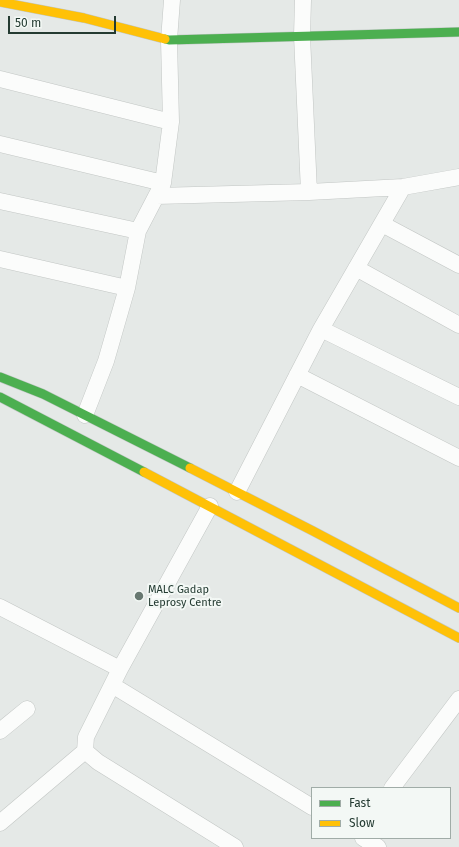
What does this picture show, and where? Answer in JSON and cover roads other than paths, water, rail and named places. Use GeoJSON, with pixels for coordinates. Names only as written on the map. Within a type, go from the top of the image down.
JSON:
{"type":"FeatureCollection","features":[{"type":"Feature","properties":{"kind":"street"},"geometry":{"type":"LineString","coordinates":[[85,415],[106,360],[127,288],[138,231],[160,189],[171,122],[169,40],[172,0]]}},
{"type":"Feature","properties":{"kind":"street"},"geometry":{"type":"LineString","coordinates":[[303,0],[302,36],[309,192]]}},
{"type":"Feature","properties":{"kind":"street"},"geometry":{"type":"LineString","coordinates":[[0,2],[84,18],[169,40],[459,32]]}},
{"type":"Feature","properties":{"kind":"street"},"geometry":{"type":"LineString","coordinates":[[0,79],[171,122]]}},
{"type":"Feature","properties":{"kind":"street"},"geometry":{"type":"LineString","coordinates":[[0,144],[160,189],[309,192],[403,187],[459,177]]}},
{"type":"Feature","properties":{"kind":"street"},"geometry":{"type":"LineString","coordinates":[[237,492],[321,329],[403,187]]}},
{"type":"Feature","properties":{"kind":"street"},"geometry":{"type":"LineString","coordinates":[[0,201],[138,231]]}},
{"type":"Feature","properties":{"kind":"street"},"geometry":{"type":"LineString","coordinates":[[382,224],[459,265]]}},
{"type":"Feature","properties":{"kind":"street"},"geometry":{"type":"LineString","coordinates":[[0,258],[127,288]]}},
{"type":"Feature","properties":{"kind":"street"},"geometry":{"type":"LineString","coordinates":[[356,268],[459,325]]}},
{"type":"Feature","properties":{"kind":"street"},"geometry":{"type":"LineString","coordinates":[[321,329],[459,397]]}},
{"type":"Feature","properties":{"kind":"street"},"geometry":{"type":"LineString","coordinates":[[297,375],[459,458]]}},
{"type":"Feature","properties":{"kind":"street"},"geometry":{"type":"LineString","coordinates":[[0,377],[43,394],[85,415],[313,530],[459,608]]}},
{"type":"Feature","properties":{"kind":"street"},"geometry":{"type":"LineString","coordinates":[[0,397],[459,638]]}},
{"type":"Feature","properties":{"kind":"street"},"geometry":{"type":"LineString","coordinates":[[0,823],[85,751],[86,737],[120,669],[210,506]]}},
{"type":"Feature","properties":{"kind":"street"},"geometry":{"type":"LineString","coordinates":[[2,611],[120,669]]}},
{"type":"Feature","properties":{"kind":"street"},"geometry":{"type":"LineString","coordinates":[[112,685],[311,806]]}},
{"type":"Feature","properties":{"kind":"street"},"geometry":{"type":"LineString","coordinates":[[393,787],[459,699]]}},
{"type":"Feature","properties":{"kind":"street"},"geometry":{"type":"LineString","coordinates":[[0,730],[27,709]]}},
{"type":"Feature","properties":{"kind":"street"},"geometry":{"type":"LineString","coordinates":[[85,751],[98,762],[235,847]]}},
{"type":"Feature","properties":{"kind":"street"},"geometry":{"type":"LineString","coordinates":[[365,839],[378,847]]}},
{"type":"Feature","properties":{"kind":"place","name":"MALC Gadap Leprosy Centre"},"geometry":{"type":"Point","coordinates":[139,596]}}]}
